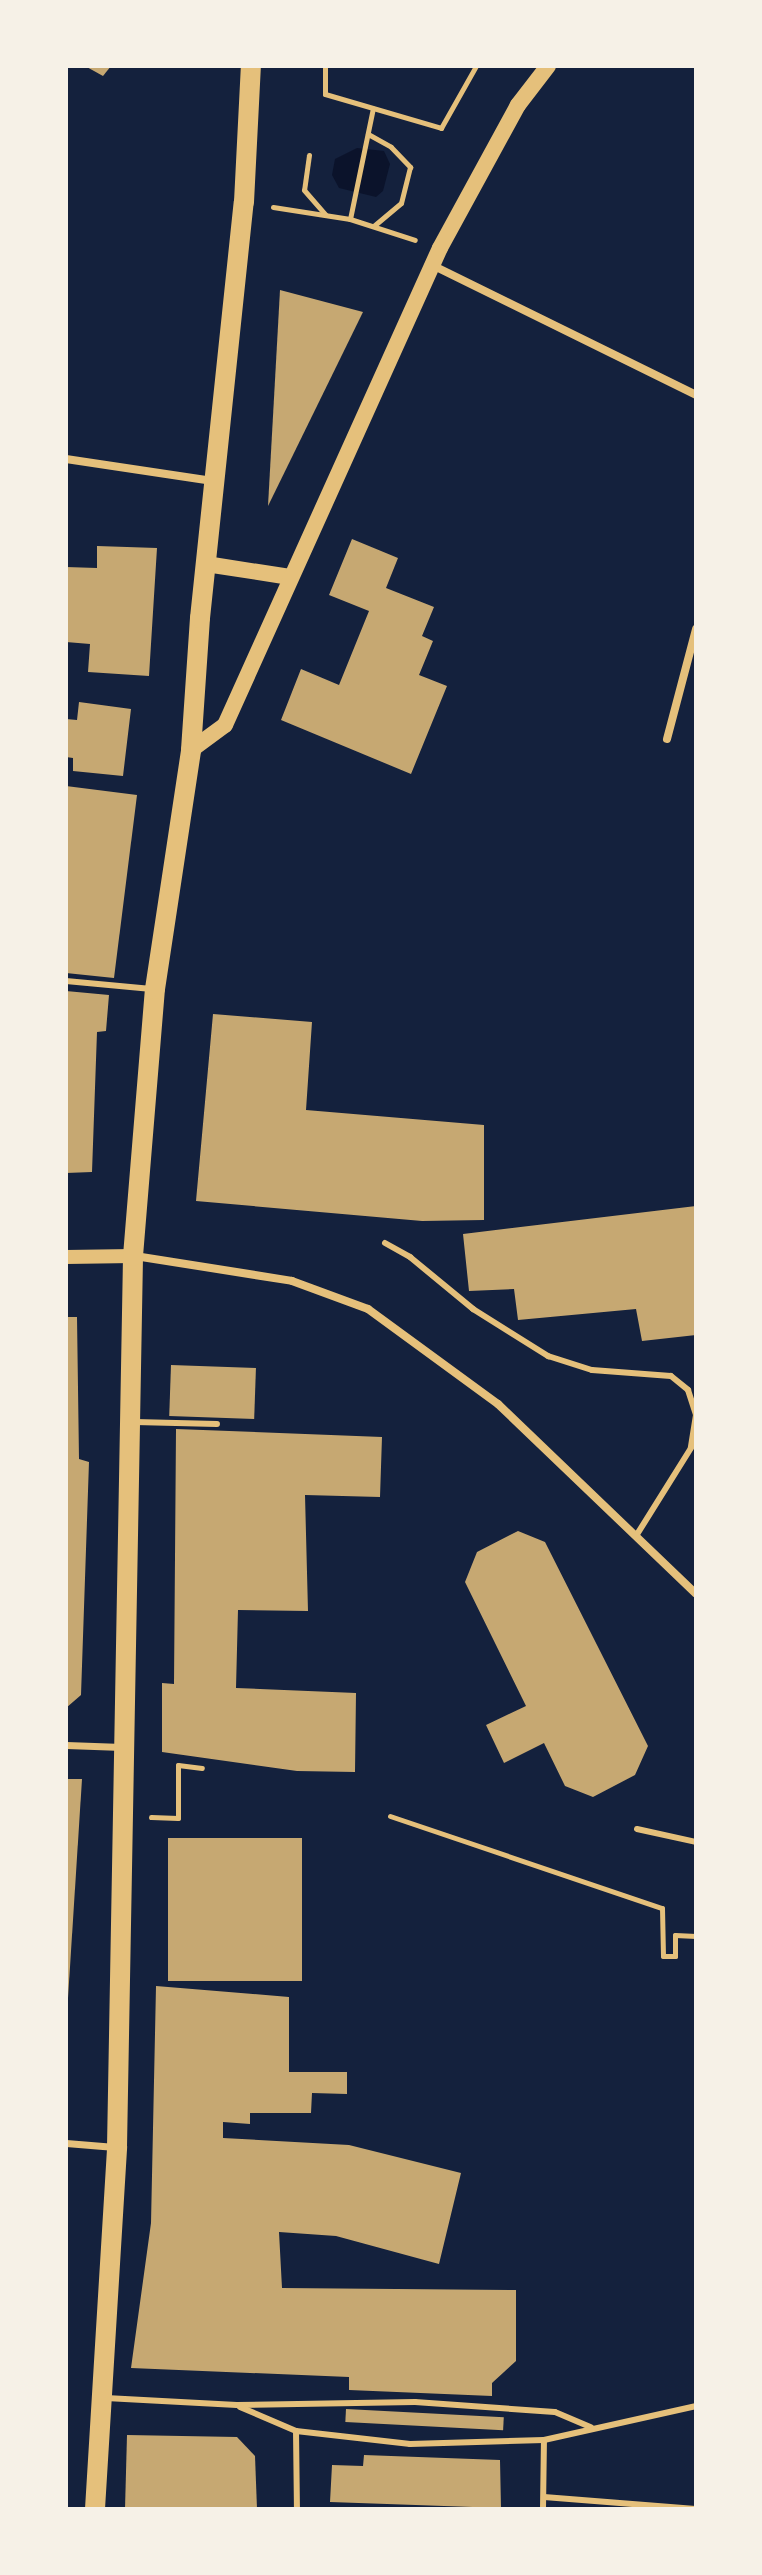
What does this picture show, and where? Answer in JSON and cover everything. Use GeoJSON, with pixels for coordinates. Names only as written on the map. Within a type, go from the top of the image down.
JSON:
{"type":"FeatureCollection","features":[{"type":"Feature","properties":{"kind":"main road"},"geometry":{"type":"LineString","coordinates":[[95,2509],[117,2147],[127,1422],[133,1256],[155,989],[191,750],[214,481],[244,202],[251,66]]}},
{"type":"Feature","properties":{"kind":"main road"},"geometry":{"type":"LineString","coordinates":[[191,750],[225,725],[440,248],[518,105],[548,66]]}},
{"type":"Feature","properties":{"kind":"main road"},"geometry":{"type":"LineString","coordinates":[[206,564],[290,577]]}},
{"type":"Feature","properties":{"kind":"street"},"geometry":{"type":"LineString","coordinates":[[434,266],[696,395]]}},
{"type":"Feature","properties":{"kind":"street"},"geometry":{"type":"LineString","coordinates":[[66,459],[214,481]]}},
{"type":"Feature","properties":{"kind":"street"},"geometry":{"type":"LineString","coordinates":[[667,739],[696,629]]}},
{"type":"Feature","properties":{"kind":"street"},"geometry":{"type":"LineString","coordinates":[[66,1257],[133,1256],[292,1281],[368,1309],[498,1404],[696,1594]]}},
{"type":"Feature","properties":{"kind":"street"},"geometry":{"type":"LineString","coordinates":[[66,1745],[124,1747]]}},
{"type":"Feature","properties":{"kind":"street"},"geometry":{"type":"LineString","coordinates":[[66,2143],[117,2147]]}},
{"type":"Feature","properties":{"kind":"lane"},"geometry":{"type":"LineString","coordinates":[[66,981],[155,989]]}},
{"type":"Feature","properties":{"kind":"lane"},"geometry":{"type":"LineString","coordinates":[[385,1243],[410,1257],[473,1309],[548,1356],[592,1370],[671,1376],[688,1390],[696,1415],[691,1448],[636,1536]]}},
{"type":"Feature","properties":{"kind":"lane"},"geometry":{"type":"LineString","coordinates":[[127,1422],[217,1424]]}},
{"type":"Feature","properties":{"kind":"lane"},"geometry":{"type":"LineString","coordinates":[[637,1829],[696,1842]]}},
{"type":"Feature","properties":{"kind":"lane"},"geometry":{"type":"LineString","coordinates":[[103,2397],[237,2405],[415,2402],[555,2412],[591,2427]]}},
{"type":"Feature","properties":{"kind":"lane"},"geometry":{"type":"LineString","coordinates":[[237,2405],[296,2431],[410,2444],[544,2440],[591,2427],[696,2406]]}},
{"type":"Feature","properties":{"kind":"lane"},"geometry":{"type":"LineString","coordinates":[[296,2431],[297,2509]]}},
{"type":"Feature","properties":{"kind":"lane"},"geometry":{"type":"LineString","coordinates":[[543,2509],[544,2440]]}},
{"type":"Feature","properties":{"kind":"lane"},"geometry":{"type":"LineString","coordinates":[[544,2497],[696,2509]]}},
{"type":"Feature","properties":{"kind":"path"},"geometry":{"type":"LineString","coordinates":[[325,66],[325,94],[441,128],[476,66]]}},
{"type":"Feature","properties":{"kind":"path"},"geometry":{"type":"LineString","coordinates":[[350,219],[373,108]]}},
{"type":"Feature","properties":{"kind":"path"},"geometry":{"type":"LineString","coordinates":[[368,134],[391,147],[410,167],[401,203],[374,227]]}},
{"type":"Feature","properties":{"kind":"path"},"geometry":{"type":"LineString","coordinates":[[309,155],[304,190],[327,216]]}},
{"type":"Feature","properties":{"kind":"path"},"geometry":{"type":"LineString","coordinates":[[244,202],[350,219],[440,248]]}},
{"type":"Feature","properties":{"kind":"path"},"geometry":{"type":"LineString","coordinates":[[123,1816],[178,1818],[178,1765],[202,1768]]}},
{"type":"Feature","properties":{"kind":"path"},"geometry":{"type":"LineString","coordinates":[[390,1816],[662,1908],[663,1956],[675,1956],[675,1935],[696,1936]]}},
{"type":"Feature","properties":{"kind":"water"},"geometry":{"type":"Polygon","coordinates":[[[357,148],[384,151],[390,164],[383,191],[376,197],[339,188],[332,175],[335,159],[357,148]]]}},
{"type":"Feature","properties":{"kind":"building"},"geometry":{"type":"Polygon","coordinates":[[[85,66],[111,66],[103,76],[85,66]]]}},
{"type":"Feature","properties":{"kind":"building"},"geometry":{"type":"Polygon","coordinates":[[[280,290],[363,312],[268,506],[280,290]]]}},
{"type":"Feature","properties":{"kind":"building"},"geometry":{"type":"Polygon","coordinates":[[[352,539],[398,558],[386,588],[434,607],[422,636],[433,641],[419,675],[447,686],[411,774],[281,720],[301,669],[339,685],[369,611],[329,595],[352,539]]]}},
{"type":"Feature","properties":{"kind":"building"},"geometry":{"type":"Polygon","coordinates":[[[97,546],[157,548],[149,676],[88,672],[90,644],[66,642],[66,567],[97,568],[97,546]]]}},
{"type":"Feature","properties":{"kind":"building"},"geometry":{"type":"Polygon","coordinates":[[[79,702],[131,709],[123,776],[73,771],[73,758],[66,757],[66,719],[77,720],[79,702]]]}},
{"type":"Feature","properties":{"kind":"building"},"geometry":{"type":"Polygon","coordinates":[[[66,786],[137,795],[114,978],[66,973],[66,786]]]}},
{"type":"Feature","properties":{"kind":"building"},"geometry":{"type":"Polygon","coordinates":[[[66,991],[109,995],[106,1031],[97,1032],[92,1172],[66,1173],[66,991]]]}},
{"type":"Feature","properties":{"kind":"building"},"geometry":{"type":"Polygon","coordinates":[[[213,1014],[312,1022],[306,1110],[484,1125],[484,1220],[422,1221],[196,1201],[213,1014]]]}},
{"type":"Feature","properties":{"kind":"building"},"geometry":{"type":"Polygon","coordinates":[[[696,1206],[696,1335],[642,1341],[636,1309],[518,1320],[514,1289],[469,1291],[463,1234],[696,1206]]]}},
{"type":"Feature","properties":{"kind":"building"},"geometry":{"type":"Polygon","coordinates":[[[66,1317],[77,1317],[79,1459],[89,1462],[81,1695],[66,1708],[66,1317]]]}},
{"type":"Feature","properties":{"kind":"building"},"geometry":{"type":"Polygon","coordinates":[[[171,1365],[256,1368],[254,1419],[169,1416],[171,1365]]]}},
{"type":"Feature","properties":{"kind":"building"},"geometry":{"type":"Polygon","coordinates":[[[176,1429],[382,1437],[380,1497],[305,1495],[308,1611],[238,1610],[236,1688],[356,1693],[355,1772],[297,1771],[162,1752],[162,1683],[174,1684],[176,1429]]]}},
{"type":"Feature","properties":{"kind":"building"},"geometry":{"type":"Polygon","coordinates":[[[518,1531],[545,1542],[648,1746],[635,1775],[593,1797],[565,1786],[544,1743],[504,1763],[486,1725],[526,1706],[465,1582],[477,1552],[518,1531]]]}},
{"type":"Feature","properties":{"kind":"building"},"geometry":{"type":"Polygon","coordinates":[[[66,1779],[82,1779],[68,1998],[66,1998],[66,1779]]]}},
{"type":"Feature","properties":{"kind":"building"},"geometry":{"type":"Polygon","coordinates":[[[168,1838],[302,1838],[302,1981],[168,1981],[168,1838]]]}},
{"type":"Feature","properties":{"kind":"building"},"geometry":{"type":"Polygon","coordinates":[[[156,1986],[289,1997],[289,2072],[347,2072],[347,2094],[312,2093],[311,2113],[250,2113],[250,2124],[223,2122],[223,2138],[349,2145],[461,2173],[439,2264],[336,2236],[279,2232],[282,2288],[516,2290],[516,2361],[492,2383],[492,2396],[349,2390],[349,2377],[131,2368],[151,2223],[156,1986]]]}},
{"type":"Feature","properties":{"kind":"building"},"geometry":{"type":"Polygon","coordinates":[[[346,2409],[504,2417],[503,2430],[345,2422],[346,2409]]]}},
{"type":"Feature","properties":{"kind":"building"},"geometry":{"type":"Polygon","coordinates":[[[127,2435],[237,2437],[255,2456],[257,2509],[125,2509],[127,2435]]]}},
{"type":"Feature","properties":{"kind":"building"},"geometry":{"type":"Polygon","coordinates":[[[364,2455],[500,2460],[501,2508],[330,2502],[332,2465],[363,2466],[364,2455]]]}}]}
